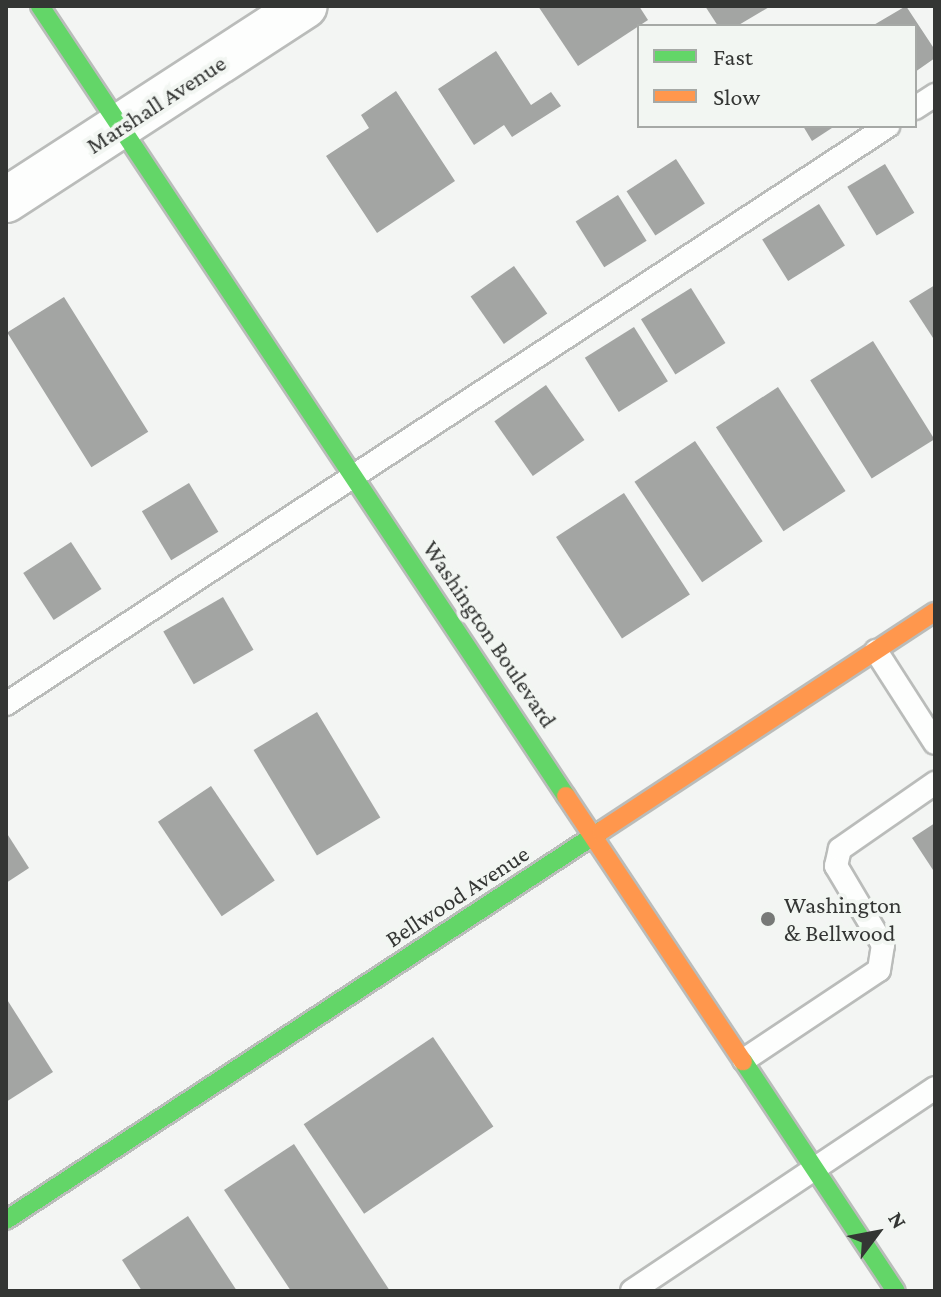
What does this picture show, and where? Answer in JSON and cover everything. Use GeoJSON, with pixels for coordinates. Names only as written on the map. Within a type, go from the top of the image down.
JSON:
{"type":"FeatureCollection","features":[{"type":"Feature","properties":{"kind":"street","name":"Washington Boulevard"},"geometry":{"type":"LineString","coordinates":[[40,6],[596,834],[896,1291]]}},
{"type":"Feature","properties":{"kind":"street","name":"Marshall Avenue"},"geometry":{"type":"LineString","coordinates":[[6,200],[305,6]]}},
{"type":"Feature","properties":{"kind":"street","name":"Bellwood Avenue"},"geometry":{"type":"LineString","coordinates":[[6,1220],[935,612]]}},
{"type":"Feature","properties":{"kind":"lane"},"geometry":{"type":"LineString","coordinates":[[917,107],[935,95]]}},
{"type":"Feature","properties":{"kind":"lane"},"geometry":{"type":"LineString","coordinates":[[6,704],[885,128]]}},
{"type":"Feature","properties":{"kind":"lane"},"geometry":{"type":"LineString","coordinates":[[876,651],[935,743]]}},
{"type":"Feature","properties":{"kind":"lane"},"geometry":{"type":"LineString","coordinates":[[744,1060],[879,970],[883,945],[836,866],[840,849],[935,783]]}},
{"type":"Feature","properties":{"kind":"lane"},"geometry":{"type":"LineString","coordinates":[[632,1291],[935,1088]]}},
{"type":"Feature","properties":{"kind":"building"},"geometry":{"type":"Polygon","coordinates":[[[538,6],[639,6],[648,20],[637,24],[637,27],[578,66],[538,6]]]}},
{"type":"Feature","properties":{"kind":"building"},"geometry":{"type":"Polygon","coordinates":[[[705,6],[771,6],[740,24],[717,24],[705,6]]]}},
{"type":"Feature","properties":{"kind":"building"},"geometry":{"type":"Polygon","coordinates":[[[906,6],[935,50],[935,58],[917,71],[917,24],[875,24],[906,6]]]}},
{"type":"Feature","properties":{"kind":"building"},"geometry":{"type":"Polygon","coordinates":[[[496,51],[531,105],[551,92],[561,106],[512,137],[504,125],[474,145],[438,89],[496,51]]]}},
{"type":"Feature","properties":{"kind":"building"},"geometry":{"type":"Polygon","coordinates":[[[396,91],[455,181],[377,233],[326,156],[369,128],[361,115],[396,91]]]}},
{"type":"Feature","properties":{"kind":"building"},"geometry":{"type":"Polygon","coordinates":[[[804,128],[832,128],[812,141],[804,128]]]}},
{"type":"Feature","properties":{"kind":"building"},"geometry":{"type":"Polygon","coordinates":[[[676,159],[705,203],[655,236],[627,191],[676,159]]]}},
{"type":"Feature","properties":{"kind":"building"},"geometry":{"type":"Polygon","coordinates":[[[885,164],[914,213],[877,236],[847,187],[885,164]]]}},
{"type":"Feature","properties":{"kind":"building"},"geometry":{"type":"Polygon","coordinates":[[[618,195],[647,241],[604,267],[576,221],[618,195]]]}},
{"type":"Feature","properties":{"kind":"building"},"geometry":{"type":"Polygon","coordinates":[[[819,204],[845,246],[788,281],[762,240],[819,204]]]}},
{"type":"Feature","properties":{"kind":"building"},"geometry":{"type":"Polygon","coordinates":[[[514,266],[547,314],[504,344],[471,296],[514,266]]]}},
{"type":"Feature","properties":{"kind":"building"},"geometry":{"type":"Polygon","coordinates":[[[935,285],[935,341],[909,301],[935,285]]]}},
{"type":"Feature","properties":{"kind":"building"},"geometry":{"type":"Polygon","coordinates":[[[691,288],[725,343],[675,374],[641,319],[691,288]]]}},
{"type":"Feature","properties":{"kind":"building"},"geometry":{"type":"Polygon","coordinates":[[[64,297],[148,432],[91,467],[7,333],[64,297]]]}},
{"type":"Feature","properties":{"kind":"building"},"geometry":{"type":"Polygon","coordinates":[[[634,327],[668,381],[619,412],[585,358],[634,327]]]}},
{"type":"Feature","properties":{"kind":"building"},"geometry":{"type":"Polygon","coordinates":[[[873,341],[934,439],[872,479],[810,380],[873,341]]]}},
{"type":"Feature","properties":{"kind":"building"},"geometry":{"type":"Polygon","coordinates":[[[546,385],[584,440],[533,476],[494,421],[546,385]]]}},
{"type":"Feature","properties":{"kind":"building"},"geometry":{"type":"Polygon","coordinates":[[[778,387],[846,491],[783,531],[716,427],[778,387]]]}},
{"type":"Feature","properties":{"kind":"building"},"geometry":{"type":"Polygon","coordinates":[[[695,441],[763,541],[702,582],[634,482],[695,441]]]}},
{"type":"Feature","properties":{"kind":"building"},"geometry":{"type":"Polygon","coordinates":[[[189,483],[218,532],[171,560],[142,511],[189,483]]]}},
{"type":"Feature","properties":{"kind":"building"},"geometry":{"type":"Polygon","coordinates":[[[624,493],[690,594],[622,639],[556,537],[624,493]]]}},
{"type":"Feature","properties":{"kind":"building"},"geometry":{"type":"Polygon","coordinates":[[[71,542],[101,589],[54,620],[23,573],[71,542]]]}},
{"type":"Feature","properties":{"kind":"building"},"geometry":{"type":"Polygon","coordinates":[[[223,597],[254,650],[194,684],[163,632],[223,597]]]}},
{"type":"Feature","properties":{"kind":"building"},"geometry":{"type":"Polygon","coordinates":[[[317,712],[380,817],[317,856],[254,750],[317,712]]]}},
{"type":"Feature","properties":{"kind":"building"},"geometry":{"type":"Polygon","coordinates":[[[211,786],[275,881],[222,916],[158,822],[211,786]]]}},
{"type":"Feature","properties":{"kind":"building"},"geometry":{"type":"Polygon","coordinates":[[[935,823],[935,873],[912,838],[935,823]]]}},
{"type":"Feature","properties":{"kind":"building"},"geometry":{"type":"Polygon","coordinates":[[[6,832],[29,868],[6,883],[6,832]]]}},
{"type":"Feature","properties":{"kind":"building"},"geometry":{"type":"Polygon","coordinates":[[[6,998],[53,1072],[6,1102],[6,998]]]}},
{"type":"Feature","properties":{"kind":"building"},"geometry":{"type":"Polygon","coordinates":[[[433,1037],[493,1127],[364,1214],[304,1124],[433,1037]]]}},
{"type":"Feature","properties":{"kind":"building"},"geometry":{"type":"Polygon","coordinates":[[[294,1144],[390,1291],[291,1291],[224,1190],[294,1144]]]}},
{"type":"Feature","properties":{"kind":"building"},"geometry":{"type":"Polygon","coordinates":[[[188,1216],[237,1291],[142,1291],[122,1260],[188,1216]]]}},
{"type":"Feature","properties":{"kind":"traffic: fast"},"geometry":{"type":"LineString","coordinates":[[40,6],[566,796]]}},
{"type":"Feature","properties":{"kind":"traffic: fast"},"geometry":{"type":"LineString","coordinates":[[6,1220],[601,831]]}},
{"type":"Feature","properties":{"kind":"traffic: fast"},"geometry":{"type":"LineString","coordinates":[[743,1061],[896,1291]]}},
{"type":"Feature","properties":{"kind":"traffic: slow"},"geometry":{"type":"LineString","coordinates":[[601,831],[935,612]]}},
{"type":"Feature","properties":{"kind":"traffic: slow"},"geometry":{"type":"LineString","coordinates":[[566,796],[743,1061]]}},
{"type":"Feature","properties":{"kind":"place","name":"Washington & Bellwood"},"geometry":{"type":"Point","coordinates":[768,919]}}]}
